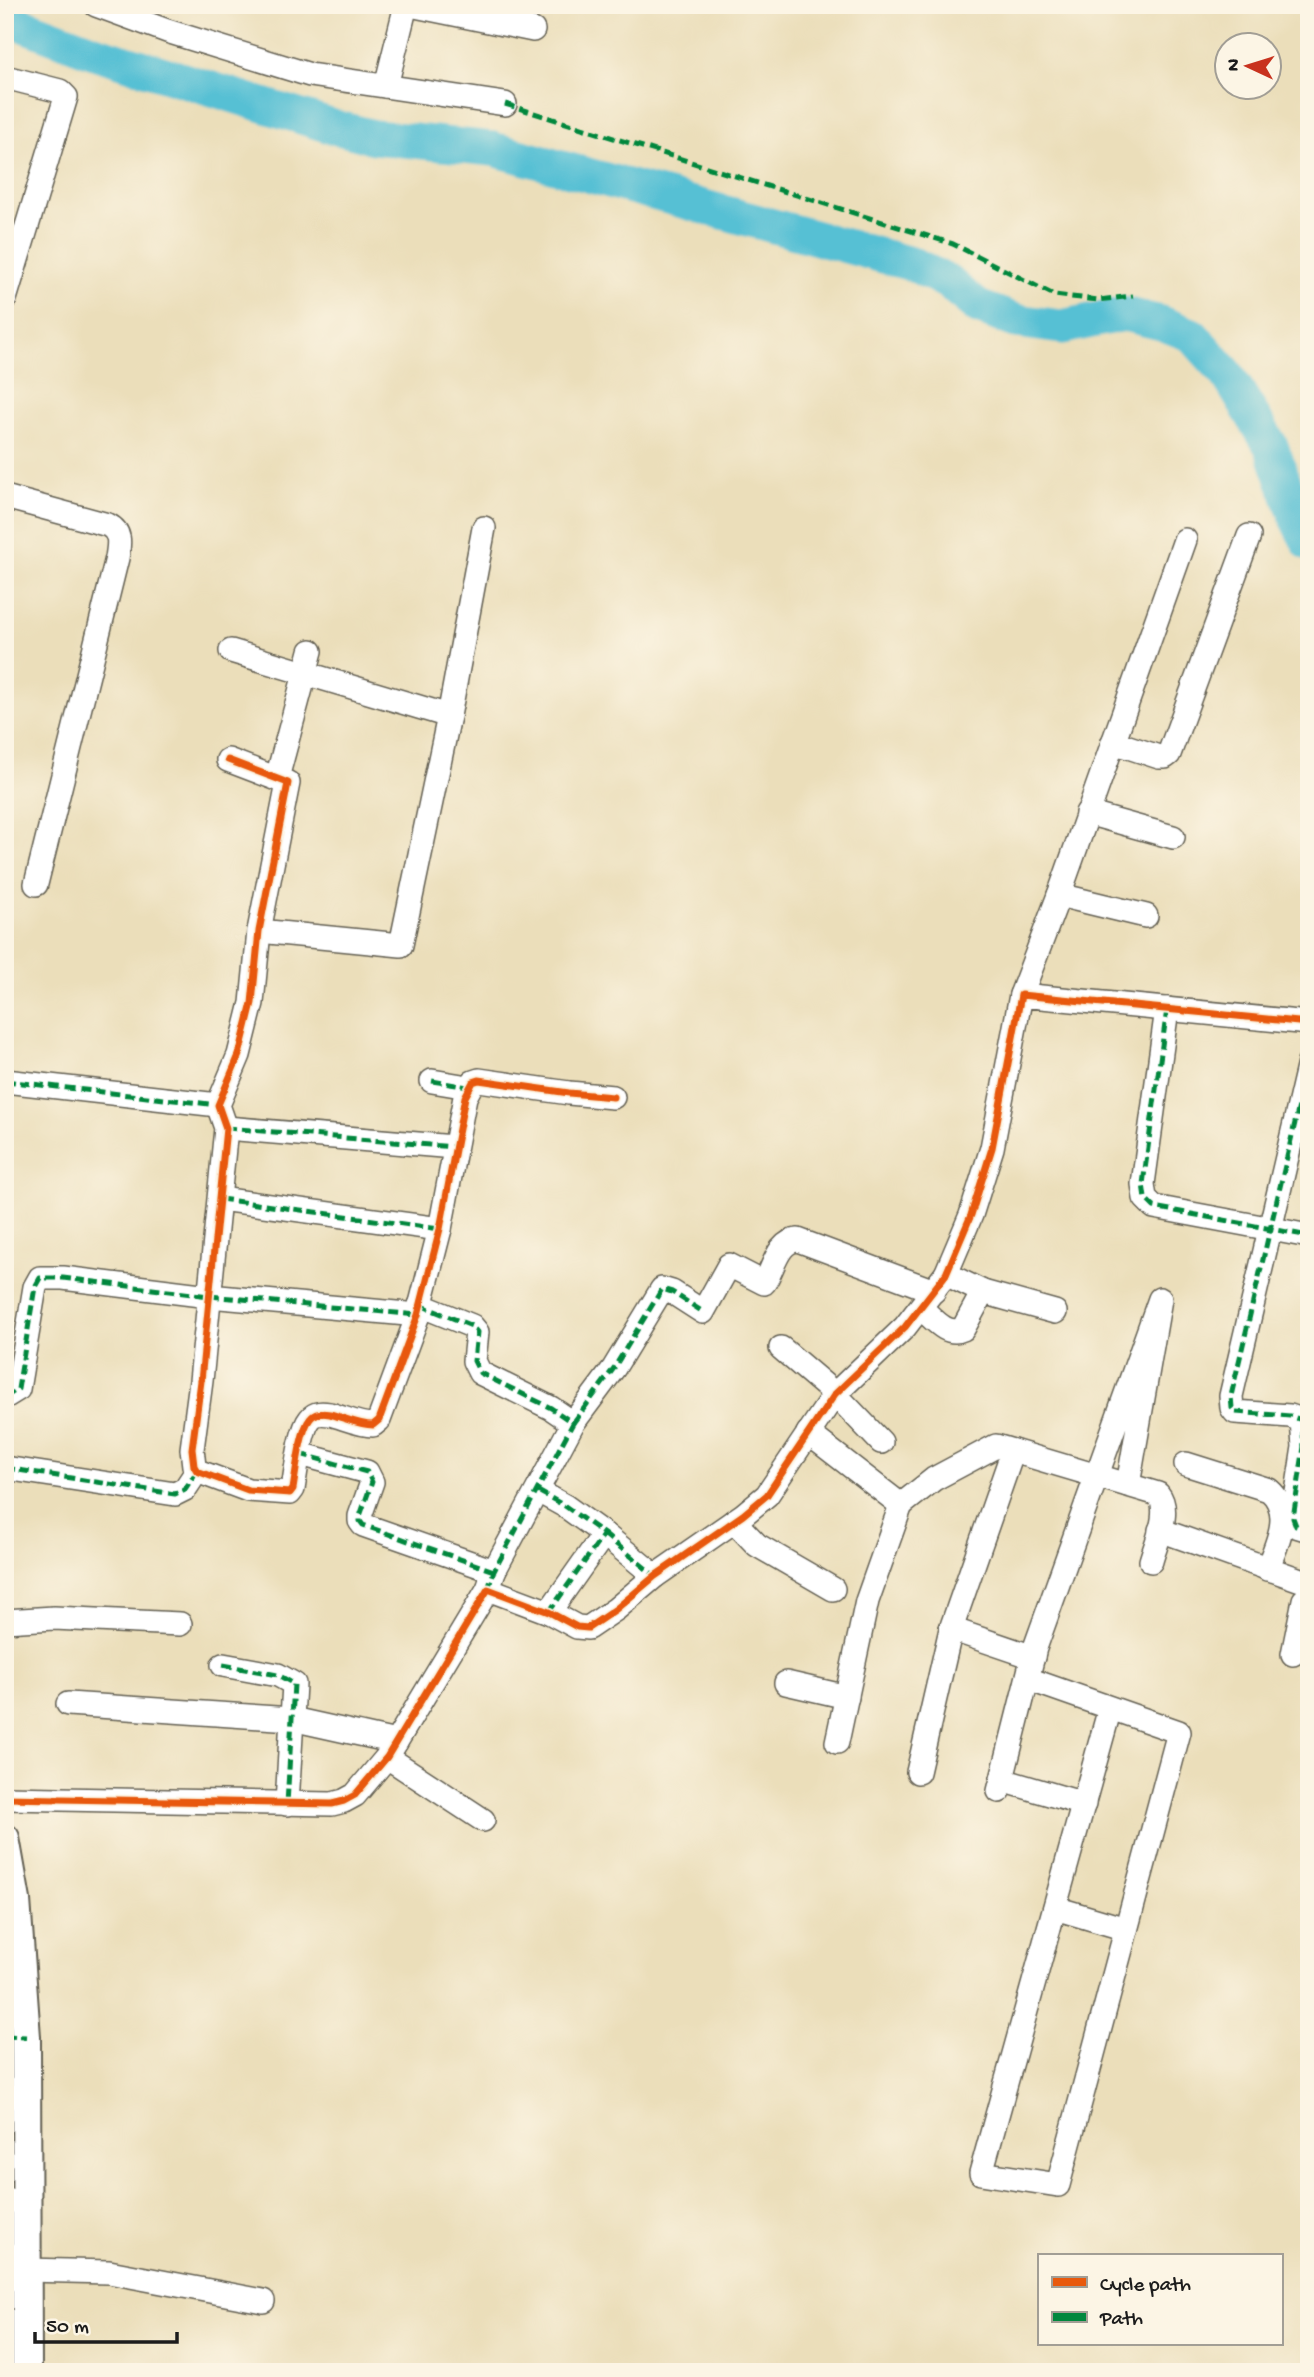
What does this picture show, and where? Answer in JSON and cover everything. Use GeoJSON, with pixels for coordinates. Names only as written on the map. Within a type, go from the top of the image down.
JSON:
{"type":"FeatureCollection","features":[{"type":"Feature","properties":{"kind":"street"},"geometry":{"type":"LineString","coordinates":[[96,5],[310,75],[505,104]]}},
{"type":"Feature","properties":{"kind":"street"},"geometry":{"type":"LineString","coordinates":[[386,86],[408,5],[533,30]]}},
{"type":"Feature","properties":{"kind":"street"},"geometry":{"type":"LineString","coordinates":[[5,76],[60,91],[66,97],[5,299]]}},
{"type":"Feature","properties":{"kind":"street"},"geometry":{"type":"LineString","coordinates":[[5,497],[108,525],[114,528],[119,541],[36,884]]}},
{"type":"Feature","properties":{"kind":"street"},"geometry":{"type":"LineString","coordinates":[[259,931],[401,945],[449,716],[484,528]]}},
{"type":"Feature","properties":{"kind":"street"},"geometry":{"type":"LineString","coordinates":[[1113,742],[1159,757],[1169,754],[1249,536]]}},
{"type":"Feature","properties":{"kind":"street"},"geometry":{"type":"LineString","coordinates":[[300,1454],[367,1472],[372,1482],[360,1516],[363,1525],[491,1580],[577,1627],[589,1628],[616,1609],[655,1576],[734,1521],[766,1494],[835,1394],[905,1327],[934,1291],[971,1215],[992,1148],[1021,995],[1185,540]]}},
{"type":"Feature","properties":{"kind":"street"},"geometry":{"type":"LineString","coordinates":[[277,778],[311,651]]}},
{"type":"Feature","properties":{"kind":"street"},"geometry":{"type":"LineString","coordinates":[[231,652],[449,716]]}},
{"type":"Feature","properties":{"kind":"street"},"geometry":{"type":"LineString","coordinates":[[228,760],[288,783],[259,931],[251,1003],[239,1055],[219,1105],[226,1128],[192,1449],[197,1471],[248,1490],[290,1493],[308,1420],[314,1415],[329,1414],[366,1425],[373,1425],[379,1420],[419,1310],[440,1228],[454,1147],[468,1087],[472,1082],[479,1080],[613,1097]]}},
{"type":"Feature","properties":{"kind":"street"},"geometry":{"type":"LineString","coordinates":[[1087,813],[1173,837]]}},
{"type":"Feature","properties":{"kind":"street"},"geometry":{"type":"LineString","coordinates":[[1059,895],[1146,916]]}},
{"type":"Feature","properties":{"kind":"street"},"geometry":{"type":"LineString","coordinates":[[1021,995],[1309,1023]]}},
{"type":"Feature","properties":{"kind":"street"},"geometry":{"type":"LineString","coordinates":[[1167,1009],[1143,1184],[1145,1198],[1154,1207],[1309,1236]]}},
{"type":"Feature","properties":{"kind":"street"},"geometry":{"type":"LineString","coordinates":[[1309,1063],[1231,1402],[1235,1412],[1290,1416],[1301,1420],[1304,1447],[1293,1518],[1296,1526],[1309,1530]]}},
{"type":"Feature","properties":{"kind":"street"},"geometry":{"type":"LineString","coordinates":[[5,1081],[219,1105]]}},
{"type":"Feature","properties":{"kind":"street"},"geometry":{"type":"LineString","coordinates":[[432,1081],[468,1087]]}},
{"type":"Feature","properties":{"kind":"street"},"geometry":{"type":"LineString","coordinates":[[226,1128],[454,1147]]}},
{"type":"Feature","properties":{"kind":"street"},"geometry":{"type":"LineString","coordinates":[[220,1199],[440,1228]]}},
{"type":"Feature","properties":{"kind":"street"},"geometry":{"type":"LineString","coordinates":[[5,1798],[332,1804],[355,1795],[392,1750],[491,1580],[573,1423],[614,1368],[662,1289],[672,1292],[704,1312],[729,1265],[764,1283],[784,1244],[798,1240],[934,1291],[983,1292],[1055,1312]]}},
{"type":"Feature","properties":{"kind":"street"},"geometry":{"type":"LineString","coordinates":[[5,1398],[18,1389],[35,1287],[40,1278],[63,1278],[209,1296],[419,1310],[472,1326],[477,1332],[474,1361],[480,1373],[551,1408],[573,1423]]}},
{"type":"Feature","properties":{"kind":"street"},"geometry":{"type":"LineString","coordinates":[[934,1291],[947,1330],[957,1332],[963,1329],[983,1292]]}},
{"type":"Feature","properties":{"kind":"street"},"geometry":{"type":"LineString","coordinates":[[1084,1804],[1000,1785],[1030,1668],[1160,1299],[1128,1485]]}},
{"type":"Feature","properties":{"kind":"street"},"geometry":{"type":"LineString","coordinates":[[781,1348],[835,1394],[881,1442]]}},
{"type":"Feature","properties":{"kind":"street"},"geometry":{"type":"LineString","coordinates":[[808,1433],[901,1505]]}},
{"type":"Feature","properties":{"kind":"street"},"geometry":{"type":"LineString","coordinates":[[837,1742],[867,1601],[901,1505],[934,1479],[996,1446],[1158,1494],[1162,1499],[1164,1512],[1152,1561]]}},
{"type":"Feature","properties":{"kind":"street"},"geometry":{"type":"LineString","coordinates":[[918,1772],[951,1629],[1013,1451]]}},
{"type":"Feature","properties":{"kind":"street"},"geometry":{"type":"LineString","coordinates":[[1186,1464],[1269,1490],[1279,1499],[1283,1516],[1267,1569]]}},
{"type":"Feature","properties":{"kind":"street"},"geometry":{"type":"LineString","coordinates":[[5,1468],[176,1494],[185,1489],[197,1471]]}},
{"type":"Feature","properties":{"kind":"street"},"geometry":{"type":"LineString","coordinates":[[538,1491],[565,1506],[604,1534],[655,1576]]}},
{"type":"Feature","properties":{"kind":"street"},"geometry":{"type":"LineString","coordinates":[[734,1521],[757,1545],[833,1589]]}},
{"type":"Feature","properties":{"kind":"street"},"geometry":{"type":"LineString","coordinates":[[1160,1530],[1267,1569],[1307,1592],[1293,1654]]}},
{"type":"Feature","properties":{"kind":"street"},"geometry":{"type":"LineString","coordinates":[[548,1612],[604,1534]]}},
{"type":"Feature","properties":{"kind":"street"},"geometry":{"type":"LineString","coordinates":[[5,1622],[54,1618],[180,1624]]}},
{"type":"Feature","properties":{"kind":"street"},"geometry":{"type":"LineString","coordinates":[[951,1629],[1111,1708],[1179,1732],[1058,2185],[981,2173],[1111,1708]]}},
{"type":"Feature","properties":{"kind":"street"},"geometry":{"type":"LineString","coordinates":[[223,1665],[262,1670],[292,1681],[287,1804]]}},
{"type":"Feature","properties":{"kind":"street"},"geometry":{"type":"LineString","coordinates":[[786,1683],[847,1697]]}},
{"type":"Feature","properties":{"kind":"street"},"geometry":{"type":"LineString","coordinates":[[68,1704],[292,1719],[392,1750],[482,1820]]}},
{"type":"Feature","properties":{"kind":"street"},"geometry":{"type":"LineString","coordinates":[[5,1838],[11,1900],[16,2201],[26,2270],[27,2372]]}},
{"type":"Feature","properties":{"kind":"street"},"geometry":{"type":"LineString","coordinates":[[1055,1908],[1126,1928]]}},
{"type":"Feature","properties":{"kind":"street"},"geometry":{"type":"LineString","coordinates":[[26,2270],[109,2272],[263,2301]]}},
{"type":"Feature","properties":{"kind":"waterway"},"geometry":{"type":"LineString","coordinates":[[5,18],[94,52],[330,126],[374,137],[493,149],[915,265],[949,283],[978,307],[1016,321],[1062,327],[1124,314],[1161,323],[1192,335],[1227,374],[1271,446],[1300,526],[1309,543]]}},
{"type":"Feature","properties":{"kind":"marked path"},"geometry":{"type":"LineString","coordinates":[[505,104],[953,244],[1054,295],[1098,300],[1133,296]]}},
{"type":"Feature","properties":{"kind":"marked path"},"geometry":{"type":"LineString","coordinates":[[1167,1009],[1143,1184],[1145,1198],[1154,1207],[1309,1236]]}},
{"type":"Feature","properties":{"kind":"marked path"},"geometry":{"type":"LineString","coordinates":[[1309,1063],[1231,1396],[1235,1412],[1290,1416],[1302,1420],[1304,1447],[1293,1518],[1296,1526],[1309,1530]]}},
{"type":"Feature","properties":{"kind":"marked path"},"geometry":{"type":"LineString","coordinates":[[5,1081],[218,1105],[220,1110]]}},
{"type":"Feature","properties":{"kind":"marked path"},"geometry":{"type":"LineString","coordinates":[[432,1081],[468,1087]]}},
{"type":"Feature","properties":{"kind":"marked path"},"geometry":{"type":"LineString","coordinates":[[226,1128],[454,1147]]}},
{"type":"Feature","properties":{"kind":"marked path"},"geometry":{"type":"LineString","coordinates":[[220,1199],[440,1229]]}},
{"type":"Feature","properties":{"kind":"marked path"},"geometry":{"type":"LineString","coordinates":[[5,1397],[18,1389],[35,1287],[40,1278],[63,1278],[209,1296],[418,1315]]}},
{"type":"Feature","properties":{"kind":"marked path"},"geometry":{"type":"LineString","coordinates":[[573,1423],[614,1368],[662,1289],[672,1292],[703,1312]]}},
{"type":"Feature","properties":{"kind":"marked path"},"geometry":{"type":"LineString","coordinates":[[420,1305],[472,1326],[477,1332],[474,1361],[480,1373],[551,1408],[573,1423],[494,1571],[488,1589]]}},
{"type":"Feature","properties":{"kind":"marked path"},"geometry":{"type":"LineString","coordinates":[[300,1454],[367,1472],[372,1482],[360,1516],[363,1525],[494,1571]]}},
{"type":"Feature","properties":{"kind":"marked path"},"geometry":{"type":"LineString","coordinates":[[5,1468],[175,1494],[185,1489],[197,1471]]}},
{"type":"Feature","properties":{"kind":"marked path"},"geometry":{"type":"LineString","coordinates":[[538,1491],[565,1506],[604,1534],[549,1612]]}},
{"type":"Feature","properties":{"kind":"marked path"},"geometry":{"type":"LineString","coordinates":[[604,1534],[655,1576]]}},
{"type":"Feature","properties":{"kind":"marked path"},"geometry":{"type":"LineString","coordinates":[[223,1665],[278,1675],[294,1684],[287,1804]]}},
{"type":"Feature","properties":{"kind":"marked path"},"geometry":{"type":"LineString","coordinates":[[5,2036],[26,2037]]}},
{"type":"Feature","properties":{"kind":"cycle path"},"geometry":{"type":"LineString","coordinates":[[228,760],[288,783],[259,931],[252,1003],[239,1055],[218,1105],[226,1128],[192,1449],[197,1471],[248,1490],[290,1493],[304,1433],[314,1415],[330,1414],[373,1425],[379,1420],[418,1315],[440,1229],[465,1097],[473,1082],[479,1080],[613,1097]]}},
{"type":"Feature","properties":{"kind":"cycle path"},"geometry":{"type":"LineString","coordinates":[[5,1798],[332,1804],[355,1795],[387,1757],[488,1589],[549,1612],[577,1627],[588,1628],[767,1495],[835,1394],[905,1327],[946,1274],[971,1215],[992,1148],[1021,995],[1309,1023]]}}]}
